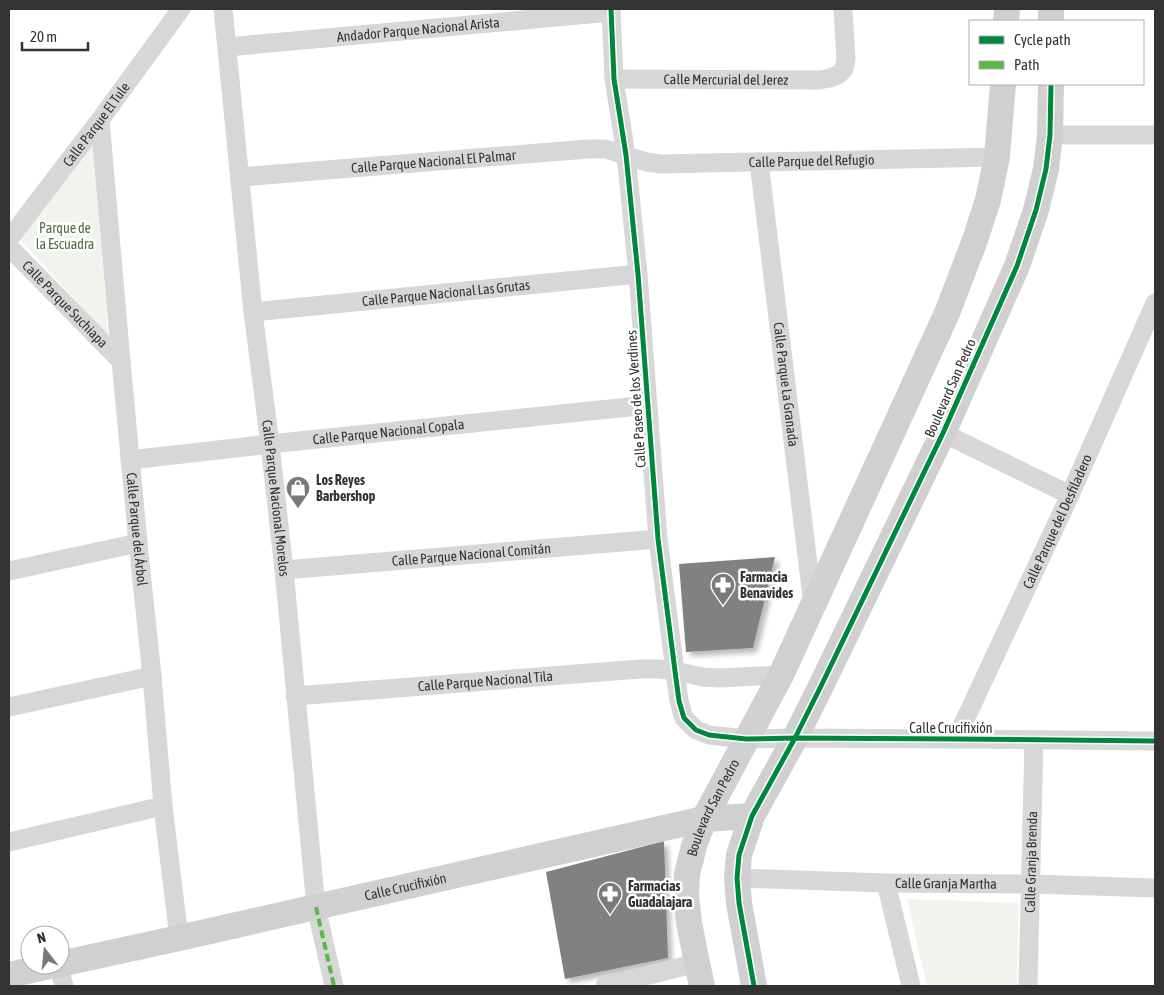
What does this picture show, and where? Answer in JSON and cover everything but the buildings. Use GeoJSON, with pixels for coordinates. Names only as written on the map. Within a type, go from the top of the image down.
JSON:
{"type":"FeatureCollection","features":[{"type":"Feature","properties":{"kind":"street","name":"Calle Parque El Tule"},"geometry":{"type":"LineString","coordinates":[[9,239],[100,120],[181,9]]}},
{"type":"Feature","properties":{"kind":"street","name":"Calle Parque Nacional Morelos"},"geometry":{"type":"LineString","coordinates":[[223,9],[253,312],[284,570],[316,907],[334,986]]}},
{"type":"Feature","properties":{"kind":"street","name":"Calle Mercurial del Jerez"},"geometry":{"type":"LineString","coordinates":[[614,79],[819,80],[830,78],[838,75],[844,69],[846,58],[843,9]]}},
{"type":"Feature","properties":{"kind":"street","name":"Andador Parque Nacional Arista"},"geometry":{"type":"LineString","coordinates":[[227,47],[611,10]]}},
{"type":"Feature","properties":{"kind":"street","name":"Calle Paseo de los Verdines"},"geometry":{"type":"LineString","coordinates":[[611,10],[614,79],[626,155],[638,274],[658,539],[679,701],[684,718],[696,730],[709,735],[746,739]]}},
{"type":"Feature","properties":{"kind":"street","name":"Boulevard San Pedro"},"geometry":{"type":"LineString","coordinates":[[699,974],[689,923],[686,895],[694,846],[704,819],[781,675],[814,606],[947,313],[976,240],[988,200],[998,157],[1003,85]]}},
{"type":"Feature","properties":{"kind":"street","name":"Boulevard San Pedro"},"geometry":{"type":"LineString","coordinates":[[795,738],[822,686],[943,433],[1017,266],[1036,210],[1046,168],[1050,135],[1051,85]]}},
{"type":"Feature","properties":{"kind":"street","name":"Calle Parque del Árbol"},"geometry":{"type":"LineString","coordinates":[[100,120],[138,543],[179,938]]}},
{"type":"Feature","properties":{"kind":"street"},"geometry":{"type":"LineString","coordinates":[[1050,135],[1155,135]]}},
{"type":"Feature","properties":{"kind":"street","name":"Calle Parque Nacional El Palmar"},"geometry":{"type":"LineString","coordinates":[[240,177],[588,149],[606,150],[626,155]]}},
{"type":"Feature","properties":{"kind":"street","name":"Calle Parque del Refugio"},"geometry":{"type":"LineString","coordinates":[[626,155],[646,162],[662,164],[998,157]]}},
{"type":"Feature","properties":{"kind":"street","name":"Calle Parque La Granada"},"geometry":{"type":"LineString","coordinates":[[759,162],[814,606]]}},
{"type":"Feature","properties":{"kind":"street","name":"Calle Parque Suchiapa"},"geometry":{"type":"LineString","coordinates":[[9,246],[121,361]]}},
{"type":"Feature","properties":{"kind":"street","name":"Calle Parque Nacional Las Grutas"},"geometry":{"type":"LineString","coordinates":[[253,312],[638,274]]}},
{"type":"Feature","properties":{"kind":"street","name":"Calle Parque del Desfiladero"},"geometry":{"type":"LineString","coordinates":[[956,739],[1070,495],[1155,302]]}},
{"type":"Feature","properties":{"kind":"street","name":"Calle Parque Nacional Copala"},"geometry":{"type":"LineString","coordinates":[[130,460],[648,405]]}},
{"type":"Feature","properties":{"kind":"street"},"geometry":{"type":"LineString","coordinates":[[943,433],[1070,495]]}},
{"type":"Feature","properties":{"kind":"street","name":"Calle Parque Nacional Comitán"},"geometry":{"type":"LineString","coordinates":[[284,570],[658,539]]}},
{"type":"Feature","properties":{"kind":"street"},"geometry":{"type":"LineString","coordinates":[[9,571],[138,543]]}},
{"type":"Feature","properties":{"kind":"street","name":"Calle Parque Nacional Tila"},"geometry":{"type":"LineString","coordinates":[[295,696],[640,669],[659,669],[719,678],[781,675]]}},
{"type":"Feature","properties":{"kind":"street"},"geometry":{"type":"LineString","coordinates":[[9,707],[152,676]]}},
{"type":"Feature","properties":{"kind":"street"},"geometry":{"type":"LineString","coordinates":[[754,986],[739,902],[737,878],[739,856],[752,816],[795,738]]}},
{"type":"Feature","properties":{"kind":"street","name":"Calle Crucifixión"},"geometry":{"type":"LineString","coordinates":[[746,739],[1155,741]]}},
{"type":"Feature","properties":{"kind":"street","name":"Calle Granja Brenda"},"geometry":{"type":"LineString","coordinates":[[1028,986],[1034,740]]}},
{"type":"Feature","properties":{"kind":"street"},"geometry":{"type":"LineString","coordinates":[[9,842],[164,806]]}},
{"type":"Feature","properties":{"kind":"street","name":"Calle Crucifixión"},"geometry":{"type":"LineString","coordinates":[[70,962],[704,819],[752,816]]}},
{"type":"Feature","properties":{"kind":"street","name":"Calle Granja Martha"},"geometry":{"type":"LineString","coordinates":[[737,878],[1155,888]]}},
{"type":"Feature","properties":{"kind":"street"},"geometry":{"type":"LineString","coordinates":[[886,883],[911,986]]}},
{"type":"Feature","properties":{"kind":"street"},"geometry":{"type":"LineString","coordinates":[[604,986],[699,974]]}},
{"type":"Feature","properties":{"kind":"green space","name":"Parque de la Escuadra"},"geometry":{"type":"Polygon","coordinates":[[[94,140],[108,336],[18,237],[94,140]]]}},
{"type":"Feature","properties":{"kind":"green space"},"geometry":{"type":"Polygon","coordinates":[[[907,899],[1019,903],[1017,986],[927,986],[907,899]]]}},
{"type":"Feature","properties":{"kind":"marked path"},"geometry":{"type":"LineString","coordinates":[[316,907],[334,986]]}},
{"type":"Feature","properties":{"kind":"cycle path"},"geometry":{"type":"LineString","coordinates":[[611,9],[614,79],[626,155],[638,274],[658,539],[679,701],[684,718],[696,730],[709,735],[746,739],[1155,741]]}},
{"type":"Feature","properties":{"kind":"cycle path"},"geometry":{"type":"LineString","coordinates":[[754,986],[739,903],[737,878],[739,855],[752,816],[821,686],[943,433],[1017,266],[1036,210],[1046,169],[1050,135],[1051,85]]}},
{"type":"Feature","properties":{"kind":"place","name":"Los Reyes Barbershop"},"geometry":{"type":"Point","coordinates":[298,509]}},
{"type":"Feature","properties":{"kind":"place","name":"Farmacia Benavides"},"geometry":{"type":"Point","coordinates":[723,606]}},
{"type":"Feature","properties":{"kind":"place","name":"Farmacias Guadalajara"},"geometry":{"type":"Point","coordinates":[610,915]}}]}
